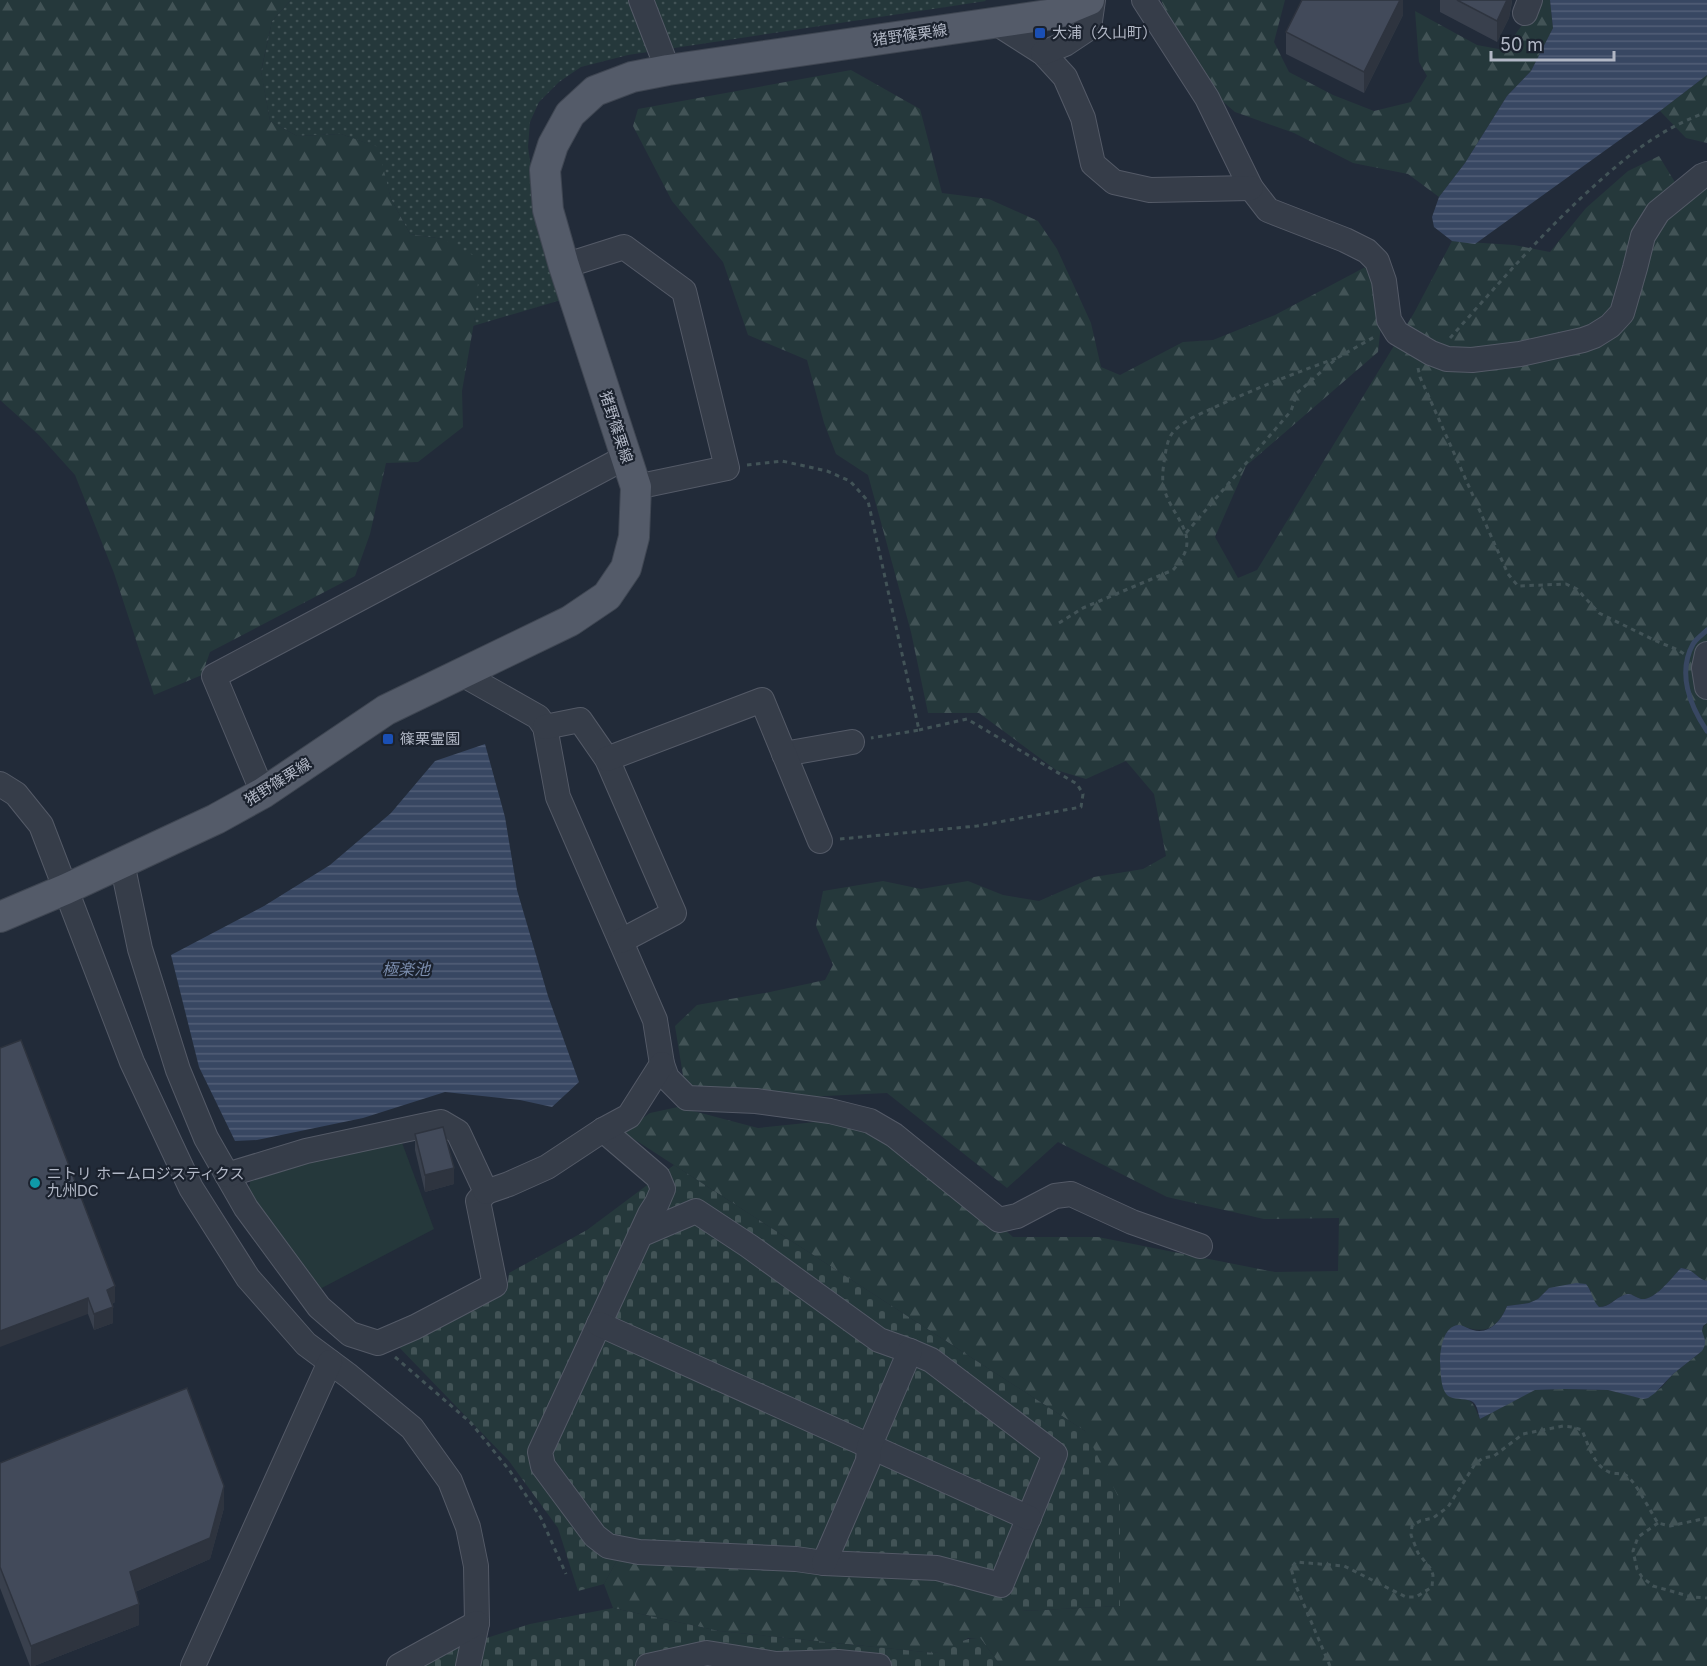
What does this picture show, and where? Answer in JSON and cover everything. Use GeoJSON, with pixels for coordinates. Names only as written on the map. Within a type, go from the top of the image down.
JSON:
{"type":"FeatureCollection","features":[{"type":"Feature","properties":{"kind":"main road","name":"猪野篠栗線"},"geometry":{"type":"LineString","coordinates":[[0,917],[216,819],[263,793],[386,710],[570,621],[607,596],[626,567],[634,537],[636,487],[564,266],[548,210],[545,170],[553,145],[570,114],[595,91],[632,77],[668,70],[1055,14],[1091,0]]}},
{"type":"Feature","properties":{"kind":"street"},"geometry":{"type":"LineString","coordinates":[[640,0],[668,70]]}},
{"type":"Feature","properties":{"kind":"street"},"geometry":{"type":"LineString","coordinates":[[1043,53],[1065,44],[1089,28],[1091,0]]}},
{"type":"Feature","properties":{"kind":"street"},"geometry":{"type":"LineString","coordinates":[[1144,0],[1207,99],[1251,188],[1268,210],[1367,251],[1377,261],[1384,281],[1389,320],[1397,333],[1447,359],[1472,360],[1520,354],[1583,340],[1610,326],[1622,313],[1643,236],[1658,212],[1707,174]]}},
{"type":"Feature","properties":{"kind":"street"},"geometry":{"type":"LineString","coordinates":[[996,22],[1043,53],[1065,77],[1083,118],[1093,164],[1114,182],[1150,190],[1251,188]]}},
{"type":"Feature","properties":{"kind":"street"},"geometry":{"type":"LineString","coordinates":[[564,266],[624,247],[684,291],[727,468],[636,487]]}},
{"type":"Feature","properties":{"kind":"street"},"geometry":{"type":"LineString","coordinates":[[263,793],[214,676],[626,457]]}},
{"type":"Feature","properties":{"kind":"street"},"geometry":{"type":"LineString","coordinates":[[462,674],[538,717],[545,727],[558,796],[655,1020],[662,1064],[667,1078],[687,1098],[756,1101],[830,1111],[870,1121],[894,1135],[999,1220],[1017,1216],[1055,1196],[1071,1194],[1132,1222],[1200,1246]]}},
{"type":"Feature","properties":{"kind":"street"},"geometry":{"type":"LineString","coordinates":[[607,759],[762,700],[820,841]]}},
{"type":"Feature","properties":{"kind":"street"},"geometry":{"type":"LineString","coordinates":[[545,727],[580,720],[607,759],[674,913],[621,940]]}},
{"type":"Feature","properties":{"kind":"street"},"geometry":{"type":"LineString","coordinates":[[784,754],[852,742]]}},
{"type":"Feature","properties":{"kind":"street"},"geometry":{"type":"LineString","coordinates":[[0,784],[16,794],[41,825],[132,1062],[191,1188],[248,1278],[306,1344],[412,1428],[450,1481],[468,1527],[476,1566],[477,1623],[468,1666]]}},
{"type":"Feature","properties":{"kind":"street"},"geometry":{"type":"LineString","coordinates":[[122,863],[140,949],[178,1070],[206,1138],[246,1208],[320,1307],[350,1334],[378,1343],[415,1327],[495,1285],[478,1202],[486,1192],[546,1167],[629,1116],[662,1064]]}},
{"type":"Feature","properties":{"kind":"street"},"geometry":{"type":"LineString","coordinates":[[227,1175],[306,1151],[441,1122],[458,1132],[486,1192]]}},
{"type":"Feature","properties":{"kind":"street"},"geometry":{"type":"LineString","coordinates":[[603,1130],[658,1177],[663,1189],[645,1224],[540,1452],[543,1466],[595,1536],[608,1546],[639,1552],[796,1558],[824,1563],[936,1568],[1001,1585],[1055,1454],[931,1360],[879,1340],[696,1211],[645,1224]]}},
{"type":"Feature","properties":{"kind":"street"},"geometry":{"type":"LineString","coordinates":[[599,1324],[1029,1518]]}},
{"type":"Feature","properties":{"kind":"street"},"geometry":{"type":"LineString","coordinates":[[824,1563],[868,1461],[869,1447],[910,1351]]}},
{"type":"Feature","properties":{"kind":"street"},"geometry":{"type":"LineString","coordinates":[[193,1666],[330,1362]]}},
{"type":"Feature","properties":{"kind":"street"},"geometry":{"type":"LineString","coordinates":[[399,1666],[477,1623]]}},
{"type":"Feature","properties":{"kind":"street"},"geometry":{"type":"LineString","coordinates":[[648,1666],[707,1653],[776,1665],[838,1662],[879,1666]]}},
{"type":"Feature","properties":{"kind":"path"},"geometry":{"type":"LineString","coordinates":[[1706,670],[1678,650],[1599,613],[1577,589],[1566,584],[1518,586],[1508,574],[1470,493],[1417,366],[1448,340],[1549,228],[1601,179],[1639,147],[1682,121],[1707,112]]}},
{"type":"Feature","properties":{"kind":"path"},"geometry":{"type":"LineString","coordinates":[[1059,623],[1083,608],[1173,570],[1182,560],[1187,548],[1186,533],[1164,491],[1162,469],[1172,432],[1188,420],[1241,394],[1337,358],[1393,327]]}},
{"type":"Feature","properties":{"kind":"path"},"geometry":{"type":"LineString","coordinates":[[1186,533],[1291,411],[1297,393],[1337,358]]}},
{"type":"Feature","properties":{"kind":"path"},"geometry":{"type":"LineString","coordinates":[[727,468],[782,461],[827,471],[850,481],[868,501],[919,730]]}},
{"type":"Feature","properties":{"kind":"path"},"geometry":{"type":"LineString","coordinates":[[820,841],[977,826],[1081,807],[1083,794],[1077,784],[967,719],[852,742]]}},
{"type":"Feature","properties":{"kind":"path"},"geometry":{"type":"LineString","coordinates":[[378,1343],[471,1423],[510,1471],[541,1518],[566,1574]]}},
{"type":"Feature","properties":{"kind":"path"},"geometry":{"type":"LineString","coordinates":[[1330,1666],[1296,1586],[1291,1568],[1296,1562],[1344,1566],[1406,1597],[1416,1597],[1432,1587],[1433,1575],[1418,1553],[1411,1535],[1412,1526],[1419,1521],[1433,1518],[1448,1507],[1475,1464],[1484,1458],[1494,1456],[1523,1434],[1563,1426],[1582,1430],[1600,1468],[1626,1475],[1633,1482],[1658,1523],[1670,1526],[1707,1518]]}},
{"type":"Feature","properties":{"kind":"path"},"geometry":{"type":"LineString","coordinates":[[1658,1523],[1638,1537],[1633,1551],[1637,1569],[1642,1577],[1653,1586],[1692,1597],[1707,1598]]}},
{"type":"Feature","properties":{"kind":"green space"},"geometry":{"type":"Polygon","coordinates":[[[0,0],[291,0],[272,21],[261,71],[270,121],[297,136],[341,134],[378,147],[391,199],[410,234],[443,239],[480,259],[475,317],[462,391],[463,427],[418,462],[386,463],[370,534],[355,576],[210,652],[202,675],[154,695],[114,573],[75,475],[39,435],[0,400],[0,0]]]}},
{"type":"Feature","properties":{"kind":"green space"},"geometry":{"type":"Polygon","coordinates":[[[291,0],[986,1],[628,55],[581,67],[559,82],[539,102],[530,122],[528,147],[540,230],[545,258],[561,300],[473,326],[475,317],[443,239],[410,234],[391,199],[377,147],[341,134],[297,136],[270,121],[261,72],[272,21],[291,0]]]}},
{"type":"Feature","properties":{"kind":"green space"},"geometry":{"type":"Polygon","coordinates":[[[1161,0],[1285,0],[1274,42],[1289,72],[1333,95],[1374,111],[1411,102],[1427,76],[1419,62],[1415,11],[1477,45],[1504,50],[1540,0],[1550,0],[1553,28],[1531,71],[1507,96],[1465,163],[1439,197],[1408,174],[1353,163],[1294,133],[1235,112],[1207,88],[1178,40],[1161,0]]]}},
{"type":"Feature","properties":{"kind":"green space"},"geometry":{"type":"Polygon","coordinates":[[[851,70],[920,109],[942,193],[989,199],[1038,221],[1057,249],[1091,323],[1101,367],[1120,375],[1183,342],[1213,340],[1275,315],[1371,264],[1383,306],[1378,352],[1246,466],[1215,537],[1238,578],[1257,570],[1414,313],[1452,241],[1514,245],[1550,252],[1586,208],[1628,171],[1659,156],[1684,197],[1707,189],[1707,1281],[1690,1270],[1681,1268],[1663,1288],[1646,1299],[1626,1294],[1606,1306],[1599,1307],[1592,1300],[1590,1289],[1549,1288],[1538,1299],[1529,1303],[1507,1306],[1503,1315],[1488,1329],[1482,1330],[1459,1325],[1446,1333],[1440,1359],[1450,1397],[1471,1402],[1480,1419],[1534,1390],[1608,1390],[1644,1399],[1661,1388],[1673,1374],[1702,1351],[1702,1332],[1707,1323],[1707,1666],[1001,1666],[980,1638],[968,1638],[947,1651],[934,1653],[719,1631],[613,1608],[604,1584],[617,1560],[942,1581],[999,1593],[1022,1611],[1120,1606],[1085,1431],[623,1132],[650,1113],[678,1107],[758,1128],[874,1116],[1013,1237],[1098,1237],[1275,1272],[1338,1271],[1339,1218],[1264,1219],[1167,1197],[1058,1142],[1007,1188],[887,1093],[700,1102],[686,1094],[675,1026],[697,1005],[825,980],[833,965],[816,926],[823,891],[883,881],[921,889],[968,881],[1003,895],[1039,901],[1094,877],[1143,869],[1166,856],[1154,794],[1126,761],[1086,779],[1056,770],[979,713],[928,713],[911,632],[868,475],[836,454],[824,423],[807,360],[748,335],[723,262],[672,201],[633,126],[638,109],[851,70]]]}},
{"type":"Feature","properties":{"kind":"green space"},"geometry":{"type":"Polygon","coordinates":[[[1707,75],[1707,143],[1686,138],[1660,111],[1707,75]]]}},
{"type":"Feature","properties":{"kind":"green space"},"geometry":{"type":"Polygon","coordinates":[[[401,1140],[434,1229],[320,1289],[248,1192],[251,1178],[326,1156],[401,1140]]]}},
{"type":"Feature","properties":{"kind":"green space"},"geometry":{"type":"Polygon","coordinates":[[[674,1165],[1085,1431],[1120,1500],[1120,1606],[1021,1611],[999,1593],[942,1581],[617,1560],[604,1584],[578,1591],[558,1528],[509,1461],[394,1342],[508,1282],[509,1273],[587,1230],[674,1165]]]}},
{"type":"Feature","properties":{"kind":"green space"},"geometry":{"type":"Polygon","coordinates":[[[613,1608],[719,1631],[934,1653],[967,1639],[980,1638],[1001,1666],[417,1666],[443,1652],[530,1624],[613,1608]]]}},
{"type":"Feature","properties":{"kind":"water"},"geometry":{"type":"Polygon","coordinates":[[[1550,0],[1707,0],[1707,75],[1475,244],[1452,241],[1434,227],[1432,217],[1439,197],[1465,163],[1507,96],[1531,71],[1553,28],[1550,0]]]}},
{"type":"Feature","properties":{"kind":"water","name":"極楽池"},"geometry":{"type":"Polygon","coordinates":[[[485,744],[505,817],[517,890],[548,996],[579,1082],[552,1107],[520,1100],[445,1092],[363,1118],[257,1140],[235,1141],[199,1067],[171,955],[264,906],[330,865],[391,813],[435,761],[485,744]]]}},
{"type":"Feature","properties":{"kind":"water"},"geometry":{"type":"Polygon","coordinates":[[[1681,1268],[1690,1270],[1707,1281],[1707,1323],[1703,1326],[1702,1331],[1705,1346],[1648,1398],[1643,1399],[1608,1390],[1535,1390],[1480,1419],[1473,1402],[1450,1397],[1444,1391],[1441,1376],[1441,1351],[1446,1333],[1454,1326],[1484,1330],[1498,1321],[1507,1306],[1529,1303],[1538,1299],[1549,1288],[1576,1283],[1586,1284],[1599,1307],[1606,1306],[1626,1294],[1646,1299],[1657,1292],[1681,1268]]]}},
{"type":"Feature","properties":{"kind":"building"},"geometry":{"type":"Polygon","coordinates":[[[1302,0],[1400,0],[1364,72],[1286,32],[1302,0]]]}},
{"type":"Feature","properties":{"kind":"building"},"geometry":{"type":"Polygon","coordinates":[[[1457,0],[1507,0],[1497,21],[1457,0]]]}},
{"type":"Feature","properties":{"kind":"building","name":"ニトリ ホームロジスティクス 九州DC"},"geometry":{"type":"Polygon","coordinates":[[[21,1040],[115,1286],[107,1290],[113,1307],[94,1314],[88,1298],[0,1331],[0,1048],[21,1040]]]}},
{"type":"Feature","properties":{"kind":"building"},"geometry":{"type":"Polygon","coordinates":[[[443,1127],[454,1168],[425,1175],[415,1134],[443,1127]]]}},
{"type":"Feature","properties":{"kind":"building"},"geometry":{"type":"Polygon","coordinates":[[[187,1388],[224,1486],[210,1538],[130,1572],[139,1604],[31,1646],[0,1567],[0,1463],[187,1388]]]}},
{"type":"Feature","properties":{"kind":"waterway"},"geometry":{"type":"LineString","coordinates":[[1707,630],[1693,644],[1686,666],[1691,700],[1707,731]]}},
{"type":"Feature","properties":{"kind":"place","name":"大浦（久山町）"},"geometry":{"type":"Point","coordinates":[1040,33]}},
{"type":"Feature","properties":{"kind":"place","name":"篠栗霊園"},"geometry":{"type":"Point","coordinates":[388,739]}},
{"type":"Feature","properties":{"kind":"place","name":"ニトリ ホームロジスティクス 九州DC"},"geometry":{"type":"Point","coordinates":[35,1183]}}]}
